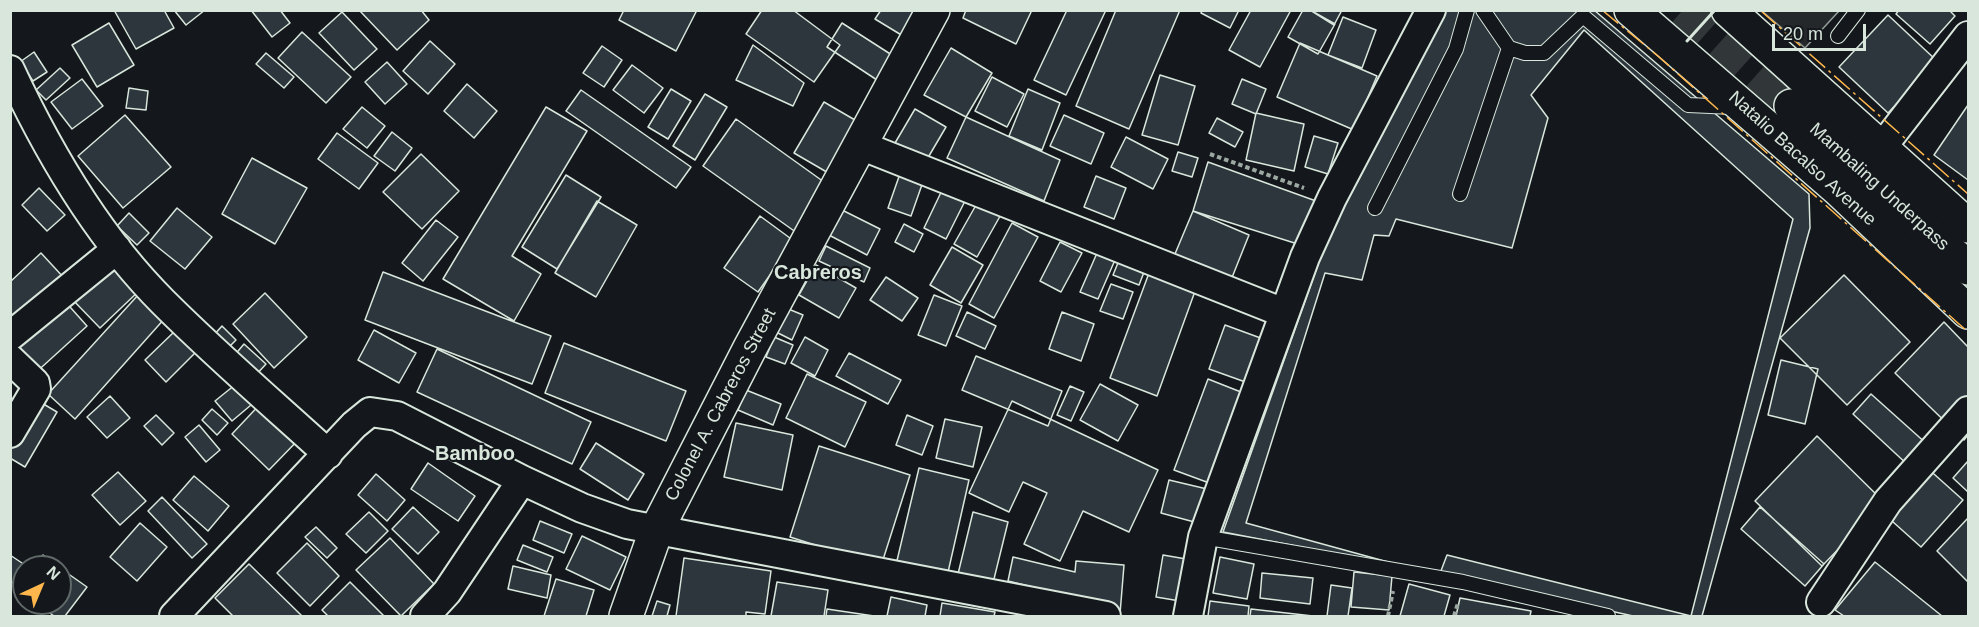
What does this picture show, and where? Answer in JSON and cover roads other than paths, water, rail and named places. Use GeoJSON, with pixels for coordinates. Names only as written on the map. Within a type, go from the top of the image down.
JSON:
{"type":"FeatureCollection","features":[{"type":"Feature","properties":{"kind":"main road","name":"Colonel A. Cabreros Street"},"geometry":{"type":"LineString","coordinates":[[626,616],[656,531],[750,348],[933,10]]}},
{"type":"Feature","properties":{"kind":"main road","name":"Natalio Bacalso Avenue"},"geometry":{"type":"LineString","coordinates":[[1631,10],[1839,190],[1968,312]]}},
{"type":"Feature","properties":{"kind":"main road"},"geometry":{"type":"LineString","coordinates":[[1728,10],[1968,226]]}},
{"type":"Feature","properties":{"kind":"main road","name":"Mambaling Underpass"},"geometry":{"type":"LineString","coordinates":[[1791,106],[1968,268]]}},
{"type":"Feature","properties":{"kind":"street"},"geometry":{"type":"LineString","coordinates":[[1188,616],[1203,537],[1305,256],[1332,198],[1431,10]]}},
{"type":"Feature","properties":{"kind":"street"},"geometry":{"type":"LineString","coordinates":[[1882,147],[1968,36]]}},
{"type":"Feature","properties":{"kind":"street"},"geometry":{"type":"LineString","coordinates":[[11,71],[35,124],[89,211],[117,249],[162,302],[328,454]]}},
{"type":"Feature","properties":{"kind":"street"},"geometry":{"type":"LineString","coordinates":[[860,145],[1284,313]]}},
{"type":"Feature","properties":{"kind":"street"},"geometry":{"type":"LineString","coordinates":[[10,336],[117,249]]}},
{"type":"Feature","properties":{"kind":"street"},"geometry":{"type":"LineString","coordinates":[[10,360],[34,383],[36,389],[10,433]]}},
{"type":"Feature","properties":{"kind":"street"},"geometry":{"type":"LineString","coordinates":[[1821,602],[1888,501],[1968,411]]}},
{"type":"Feature","properties":{"kind":"street"},"geometry":{"type":"LineString","coordinates":[[174,616],[354,425],[370,412],[396,416],[522,480],[582,508],[627,524],[1106,616]]}},
{"type":"Feature","properties":{"kind":"street"},"geometry":{"type":"LineString","coordinates":[[425,616],[447,592],[522,480]]}},
{"type":"Feature","properties":{"kind":"lane"},"geometry":{"type":"LineString","coordinates":[[1375,208],[1456,49],[1467,10]]}},
{"type":"Feature","properties":{"kind":"lane"},"geometry":{"type":"LineString","coordinates":[[1483,10],[1509,48],[1544,53],[1588,14],[1688,105],[1744,107]]}},
{"type":"Feature","properties":{"kind":"lane"},"geometry":{"type":"LineString","coordinates":[[1838,36],[1858,10]]}},
{"type":"Feature","properties":{"kind":"lane"},"geometry":{"type":"LineString","coordinates":[[1460,194],[1509,48]]}},
{"type":"Feature","properties":{"kind":"lane"},"geometry":{"type":"LineString","coordinates":[[1203,537],[1463,582],[1608,616]]}},
{"type":"Feature","properties":{"kind":"tunnel"},"geometry":{"type":"LineString","coordinates":[[1683,10],[1791,106]]}},
{"type":"Feature","properties":{"kind":"district","name":"Cabreros"},"geometry":{"type":"Point","coordinates":[818,273]}},
{"type":"Feature","properties":{"kind":"district","name":"Bamboo"},"geometry":{"type":"Point","coordinates":[475,454]}}]}
